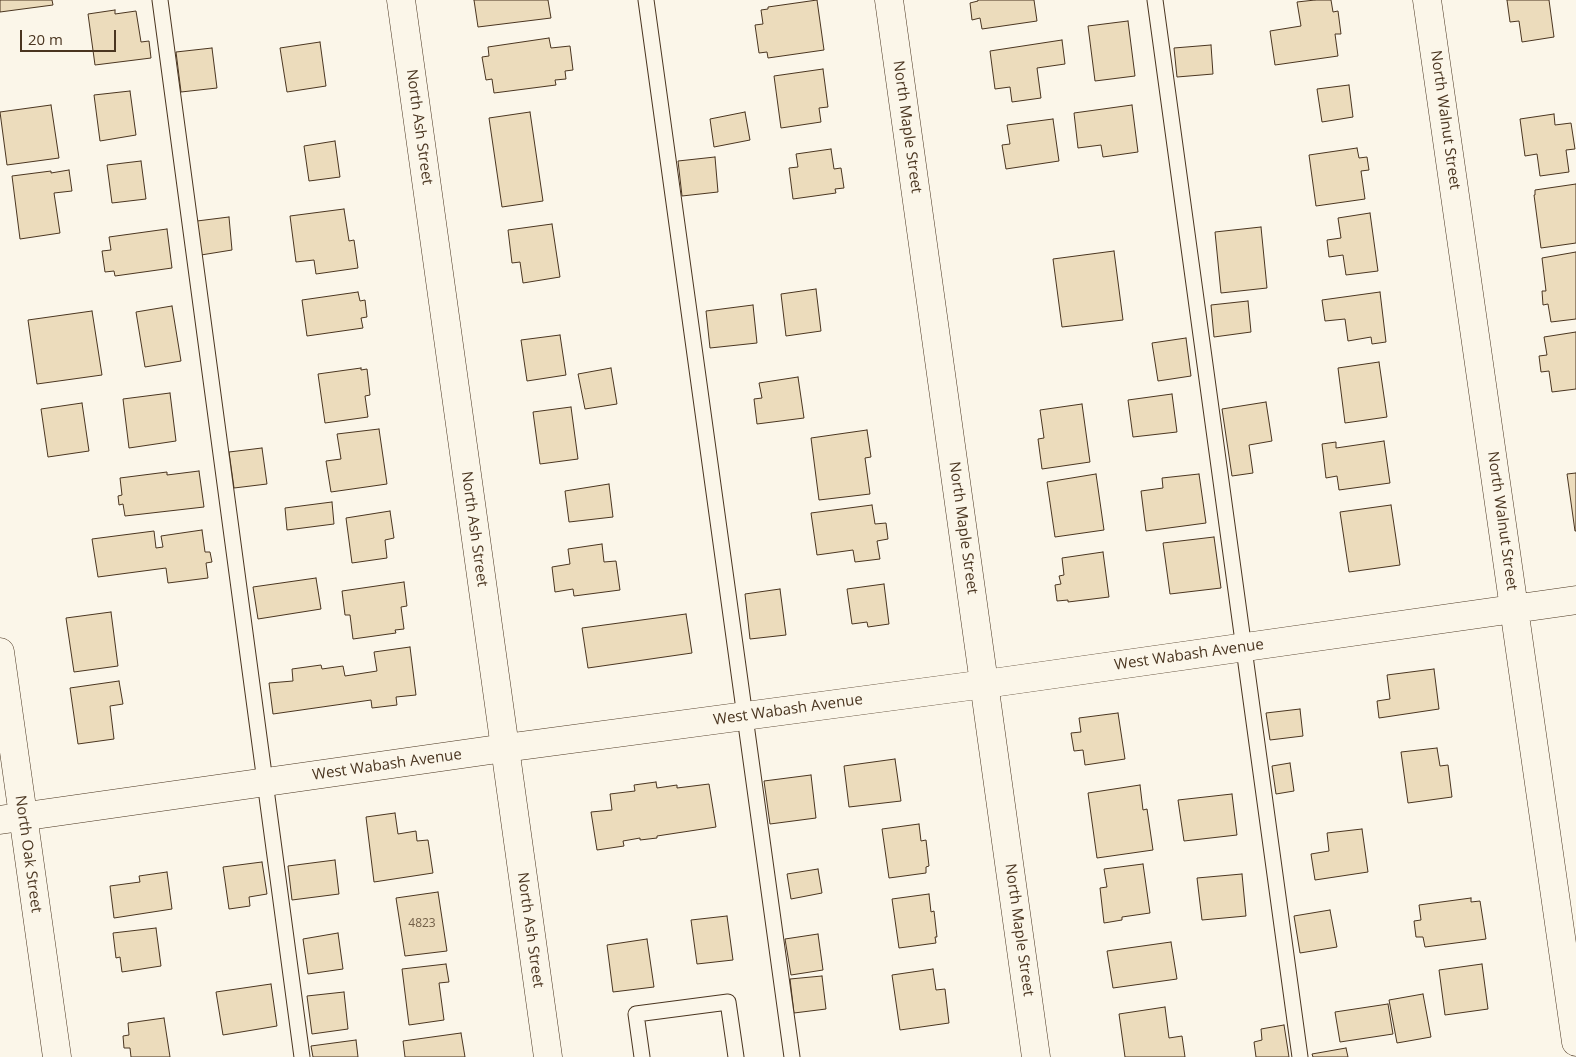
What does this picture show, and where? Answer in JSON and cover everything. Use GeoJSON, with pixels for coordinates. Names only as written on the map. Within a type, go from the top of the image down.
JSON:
{"type":"FeatureCollection","features":[{"type":"Feature","properties":{"kind":"street","name":"North Ash Street"},"geometry":{"type":"LineString","coordinates":[[401,0],[548,1057]]}},
{"type":"Feature","properties":{"kind":"street","name":"North Maple Street"},"geometry":{"type":"LineString","coordinates":[[889,0],[1036,1057]]}},
{"type":"Feature","properties":{"kind":"street","name":"North Walnut Street"},"geometry":{"type":"LineString","coordinates":[[1427,0],[1576,1042]]}},
{"type":"Feature","properties":{"kind":"street","name":"West Wabash Avenue"},"geometry":{"type":"LineString","coordinates":[[11,818],[505,748],[985,684],[1576,600]]}},
{"type":"Feature","properties":{"kind":"street","name":"North Oak Street"},"geometry":{"type":"LineString","coordinates":[[0,652],[11,818],[57,1057]]}},
{"type":"Feature","properties":{"kind":"lane"},"geometry":{"type":"LineString","coordinates":[[160,0],[302,1057]]}},
{"type":"Feature","properties":{"kind":"lane"},"geometry":{"type":"LineString","coordinates":[[646,0],[792,1057]]}},
{"type":"Feature","properties":{"kind":"lane"},"geometry":{"type":"LineString","coordinates":[[1155,0],[1300,1057]]}},
{"type":"Feature","properties":{"kind":"lane"},"geometry":{"type":"LineString","coordinates":[[642,1057],[636,1014],[728,1002],[736,1057]]}},
{"type":"Feature","properties":{"kind":"building"},"geometry":{"type":"Polygon","coordinates":[[[0,0],[52,0],[53,5],[0,12],[0,0]]]}},
{"type":"Feature","properties":{"kind":"building"},"geometry":{"type":"Polygon","coordinates":[[[474,0],[548,0],[551,18],[478,27],[474,0]]]}},
{"type":"Feature","properties":{"kind":"building"},"geometry":{"type":"Polygon","coordinates":[[[817,0],[824,50],[768,58],[767,52],[759,53],[755,25],[763,24],[761,10],[768,9],[768,7],[817,0]]]}},
{"type":"Feature","properties":{"kind":"building"},"geometry":{"type":"Polygon","coordinates":[[[978,0],[1034,0],[1037,21],[982,29],[980,18],[972,20],[970,3],[978,0]]]}},
{"type":"Feature","properties":{"kind":"building"},"geometry":{"type":"Polygon","coordinates":[[[1331,0],[1333,12],[1338,11],[1341,34],[1335,34],[1338,56],[1275,65],[1270,31],[1301,26],[1297,2],[1331,0]]]}},
{"type":"Feature","properties":{"kind":"building"},"geometry":{"type":"Polygon","coordinates":[[[1507,0],[1549,0],[1554,37],[1522,42],[1519,21],[1510,22],[1507,0]]]}},
{"type":"Feature","properties":{"kind":"building"},"geometry":{"type":"Polygon","coordinates":[[[115,10],[115,14],[136,11],[141,42],[149,41],[151,58],[95,65],[88,14],[115,10]]]}},
{"type":"Feature","properties":{"kind":"building"},"geometry":{"type":"Polygon","coordinates":[[[1128,21],[1135,76],[1095,81],[1088,26],[1128,21]]]}},
{"type":"Feature","properties":{"kind":"building"},"geometry":{"type":"Polygon","coordinates":[[[549,38],[551,48],[570,46],[573,70],[565,71],[566,79],[555,80],[556,85],[494,93],[492,79],[486,80],[482,57],[489,56],[488,47],[549,38]]]}},
{"type":"Feature","properties":{"kind":"building"},"geometry":{"type":"Polygon","coordinates":[[[1062,40],[1065,64],[1037,68],[1041,98],[1012,102],[1010,87],[995,89],[990,51],[1062,40]]]}},
{"type":"Feature","properties":{"kind":"building"},"geometry":{"type":"Polygon","coordinates":[[[320,42],[326,86],[287,92],[280,48],[320,42]]]}},
{"type":"Feature","properties":{"kind":"building"},"geometry":{"type":"Polygon","coordinates":[[[1211,45],[1213,74],[1177,77],[1174,48],[1211,45]]]}},
{"type":"Feature","properties":{"kind":"building"},"geometry":{"type":"Polygon","coordinates":[[[212,48],[217,88],[181,92],[176,52],[212,48]]]}},
{"type":"Feature","properties":{"kind":"building"},"geometry":{"type":"Polygon","coordinates":[[[823,69],[828,107],[819,108],[821,122],[781,128],[774,76],[823,69]]]}},
{"type":"Feature","properties":{"kind":"building"},"geometry":{"type":"Polygon","coordinates":[[[1349,85],[1353,117],[1322,122],[1317,89],[1349,85]]]}},
{"type":"Feature","properties":{"kind":"building"},"geometry":{"type":"Polygon","coordinates":[[[130,91],[136,135],[100,141],[94,95],[130,91]]]}},
{"type":"Feature","properties":{"kind":"building"},"geometry":{"type":"Polygon","coordinates":[[[51,105],[59,158],[7,165],[0,112],[51,105]]]}},
{"type":"Feature","properties":{"kind":"building"},"geometry":{"type":"Polygon","coordinates":[[[1132,105],[1138,152],[1103,157],[1101,145],[1078,148],[1074,113],[1132,105]]]}},
{"type":"Feature","properties":{"kind":"building"},"geometry":{"type":"Polygon","coordinates":[[[530,112],[543,201],[502,207],[489,118],[530,112]]]}},
{"type":"Feature","properties":{"kind":"building"},"geometry":{"type":"Polygon","coordinates":[[[745,112],[750,140],[714,147],[710,119],[745,112]]]}},
{"type":"Feature","properties":{"kind":"building"},"geometry":{"type":"Polygon","coordinates":[[[1554,114],[1555,125],[1571,123],[1575,149],[1566,150],[1569,172],[1540,176],[1537,154],[1525,156],[1520,119],[1554,114]]]}},
{"type":"Feature","properties":{"kind":"building"},"geometry":{"type":"Polygon","coordinates":[[[1053,119],[1059,161],[1006,169],[1002,145],[1010,144],[1007,125],[1053,119]]]}},
{"type":"Feature","properties":{"kind":"building"},"geometry":{"type":"Polygon","coordinates":[[[335,141],[340,177],[309,181],[304,146],[335,141]]]}},
{"type":"Feature","properties":{"kind":"building"},"geometry":{"type":"Polygon","coordinates":[[[1357,148],[1359,158],[1367,157],[1369,170],[1361,171],[1365,199],[1316,206],[1309,155],[1357,148]]]}},
{"type":"Feature","properties":{"kind":"building"},"geometry":{"type":"Polygon","coordinates":[[[831,149],[834,169],[841,168],[844,188],[835,189],[836,193],[793,199],[789,168],[798,167],[796,154],[831,149]]]}},
{"type":"Feature","properties":{"kind":"building"},"geometry":{"type":"Polygon","coordinates":[[[715,157],[718,192],[682,196],[678,161],[715,157]]]}},
{"type":"Feature","properties":{"kind":"building"},"geometry":{"type":"Polygon","coordinates":[[[141,161],[146,199],[112,203],[107,165],[141,161]]]}},
{"type":"Feature","properties":{"kind":"building"},"geometry":{"type":"Polygon","coordinates":[[[69,170],[72,191],[54,193],[60,233],[20,239],[12,176],[69,170]]]}},
{"type":"Feature","properties":{"kind":"building"},"geometry":{"type":"Polygon","coordinates":[[[1576,184],[1576,243],[1541,248],[1534,195],[1535,190],[1576,184]]]}},
{"type":"Feature","properties":{"kind":"building"},"geometry":{"type":"Polygon","coordinates":[[[344,209],[349,241],[354,240],[358,268],[316,274],[314,260],[296,262],[290,216],[344,209]]]}},
{"type":"Feature","properties":{"kind":"building"},"geometry":{"type":"Polygon","coordinates":[[[1370,213],[1378,271],[1346,275],[1343,255],[1329,257],[1327,240],[1341,238],[1338,218],[1370,213]]]}},
{"type":"Feature","properties":{"kind":"building"},"geometry":{"type":"Polygon","coordinates":[[[229,217],[232,250],[201,255],[197,221],[229,217]]]}},
{"type":"Feature","properties":{"kind":"building"},"geometry":{"type":"Polygon","coordinates":[[[552,224],[560,277],[523,283],[520,262],[512,263],[508,230],[552,224]]]}},
{"type":"Feature","properties":{"kind":"building"},"geometry":{"type":"Polygon","coordinates":[[[1261,227],[1267,288],[1221,293],[1215,232],[1261,227]]]}},
{"type":"Feature","properties":{"kind":"building"},"geometry":{"type":"Polygon","coordinates":[[[167,229],[172,268],[115,276],[114,271],[105,272],[102,251],[111,250],[109,237],[167,229]]]}},
{"type":"Feature","properties":{"kind":"building"},"geometry":{"type":"Polygon","coordinates":[[[1114,251],[1123,320],[1062,327],[1053,259],[1114,251]]]}},
{"type":"Feature","properties":{"kind":"building"},"geometry":{"type":"Polygon","coordinates":[[[1576,252],[1576,319],[1551,322],[1548,304],[1543,305],[1542,291],[1546,291],[1542,258],[1576,252]]]}},
{"type":"Feature","properties":{"kind":"building"},"geometry":{"type":"Polygon","coordinates":[[[816,289],[821,331],[786,336],[781,294],[816,289]]]}},
{"type":"Feature","properties":{"kind":"building"},"geometry":{"type":"Polygon","coordinates":[[[358,292],[360,301],[365,300],[367,317],[361,318],[363,328],[307,336],[302,300],[358,292]]]}},
{"type":"Feature","properties":{"kind":"building"},"geometry":{"type":"Polygon","coordinates":[[[1380,292],[1386,342],[1372,344],[1371,337],[1348,341],[1345,319],[1325,321],[1322,300],[1380,292]]]}},
{"type":"Feature","properties":{"kind":"building"},"geometry":{"type":"Polygon","coordinates":[[[1248,301],[1251,332],[1214,337],[1211,305],[1248,301]]]}},
{"type":"Feature","properties":{"kind":"building"},"geometry":{"type":"Polygon","coordinates":[[[753,305],[757,343],[710,348],[706,311],[753,305]]]}},
{"type":"Feature","properties":{"kind":"building"},"geometry":{"type":"Polygon","coordinates":[[[172,306],[181,361],[145,367],[136,312],[172,306]]]}},
{"type":"Feature","properties":{"kind":"building"},"geometry":{"type":"Polygon","coordinates":[[[92,311],[102,375],[37,384],[28,320],[92,311]]]}},
{"type":"Feature","properties":{"kind":"building"},"geometry":{"type":"Polygon","coordinates":[[[1576,332],[1576,389],[1552,392],[1549,371],[1541,372],[1539,356],[1547,355],[1544,337],[1576,332]]]}},
{"type":"Feature","properties":{"kind":"building"},"geometry":{"type":"Polygon","coordinates":[[[560,335],[566,375],[527,381],[521,340],[560,335]]]}},
{"type":"Feature","properties":{"kind":"building"},"geometry":{"type":"Polygon","coordinates":[[[1186,338],[1191,376],[1158,381],[1152,343],[1186,338]]]}},
{"type":"Feature","properties":{"kind":"building"},"geometry":{"type":"Polygon","coordinates":[[[1379,362],[1387,417],[1345,423],[1338,368],[1379,362]]]}},
{"type":"Feature","properties":{"kind":"building"},"geometry":{"type":"Polygon","coordinates":[[[361,368],[361,370],[367,369],[370,395],[365,396],[368,417],[325,423],[318,374],[361,368]]]}},
{"type":"Feature","properties":{"kind":"building"},"geometry":{"type":"Polygon","coordinates":[[[611,368],[617,404],[585,409],[578,374],[611,368]]]}},
{"type":"Feature","properties":{"kind":"building"},"geometry":{"type":"Polygon","coordinates":[[[798,377],[804,418],[757,424],[754,399],[762,398],[759,383],[798,377]]]}},
{"type":"Feature","properties":{"kind":"building"},"geometry":{"type":"Polygon","coordinates":[[[170,393],[176,441],[129,448],[123,399],[170,393]]]}},
{"type":"Feature","properties":{"kind":"building"},"geometry":{"type":"Polygon","coordinates":[[[1172,394],[1177,432],[1133,437],[1128,400],[1172,394]]]}},
{"type":"Feature","properties":{"kind":"building"},"geometry":{"type":"Polygon","coordinates":[[[1266,402],[1272,441],[1249,445],[1253,473],[1232,476],[1222,409],[1266,402]]]}},
{"type":"Feature","properties":{"kind":"building"},"geometry":{"type":"Polygon","coordinates":[[[82,403],[89,451],[48,457],[41,409],[82,403]]]}},
{"type":"Feature","properties":{"kind":"building"},"geometry":{"type":"Polygon","coordinates":[[[1082,404],[1090,462],[1042,469],[1038,439],[1044,438],[1040,410],[1082,404]]]}},
{"type":"Feature","properties":{"kind":"building"},"geometry":{"type":"Polygon","coordinates":[[[571,407],[578,459],[540,464],[533,412],[571,407]]]}},
{"type":"Feature","properties":{"kind":"building"},"geometry":{"type":"Polygon","coordinates":[[[379,429],[387,484],[331,492],[326,461],[341,459],[337,434],[379,429]]]}},
{"type":"Feature","properties":{"kind":"building"},"geometry":{"type":"Polygon","coordinates":[[[867,430],[871,457],[865,458],[870,494],[819,500],[811,438],[867,430]]]}},
{"type":"Feature","properties":{"kind":"building"},"geometry":{"type":"Polygon","coordinates":[[[1384,441],[1390,483],[1339,490],[1337,476],[1326,478],[1322,444],[1336,442],[1336,448],[1384,441]]]}},
{"type":"Feature","properties":{"kind":"building"},"geometry":{"type":"Polygon","coordinates":[[[262,448],[267,484],[234,488],[229,452],[262,448]]]}},
{"type":"Feature","properties":{"kind":"building"},"geometry":{"type":"Polygon","coordinates":[[[199,471],[204,507],[125,516],[123,504],[119,505],[118,496],[122,495],[120,478],[167,472],[167,475],[199,471]]]}},
{"type":"Feature","properties":{"kind":"building"},"geometry":{"type":"Polygon","coordinates":[[[1576,473],[1576,531],[1575,531],[1567,474],[1576,473]]]}},
{"type":"Feature","properties":{"kind":"building"},"geometry":{"type":"Polygon","coordinates":[[[1096,474],[1104,530],[1055,537],[1047,482],[1096,474]]]}},
{"type":"Feature","properties":{"kind":"building"},"geometry":{"type":"Polygon","coordinates":[[[1199,474],[1206,523],[1146,531],[1141,491],[1163,488],[1162,478],[1199,474]]]}},
{"type":"Feature","properties":{"kind":"building"},"geometry":{"type":"Polygon","coordinates":[[[609,484],[613,517],[569,522],[565,491],[609,484]]]}},
{"type":"Feature","properties":{"kind":"building"},"geometry":{"type":"Polygon","coordinates":[[[332,502],[334,524],[287,530],[285,508],[332,502]]]}},
{"type":"Feature","properties":{"kind":"building"},"geometry":{"type":"Polygon","coordinates":[[[872,505],[875,524],[886,523],[888,539],[877,541],[880,559],[855,562],[853,550],[817,555],[811,513],[872,505]]]}},
{"type":"Feature","properties":{"kind":"building"},"geometry":{"type":"Polygon","coordinates":[[[1391,505],[1400,565],[1349,572],[1340,512],[1391,505]]]}},
{"type":"Feature","properties":{"kind":"building"},"geometry":{"type":"Polygon","coordinates":[[[390,511],[394,538],[385,540],[387,558],[352,563],[346,518],[390,511]]]}},
{"type":"Feature","properties":{"kind":"building"},"geometry":{"type":"Polygon","coordinates":[[[202,530],[205,552],[210,552],[212,562],[206,563],[208,578],[168,583],[166,568],[98,577],[92,539],[154,531],[156,548],[163,547],[161,536],[202,530]]]}},
{"type":"Feature","properties":{"kind":"building"},"geometry":{"type":"Polygon","coordinates":[[[1214,537],[1221,588],[1170,594],[1163,543],[1214,537]]]}},
{"type":"Feature","properties":{"kind":"building"},"geometry":{"type":"Polygon","coordinates":[[[602,544],[604,562],[616,561],[620,590],[574,596],[573,589],[555,592],[552,567],[570,564],[568,549],[602,544]]]}},
{"type":"Feature","properties":{"kind":"building"},"geometry":{"type":"Polygon","coordinates":[[[1103,552],[1109,597],[1068,602],[1068,600],[1057,601],[1055,585],[1061,584],[1059,576],[1064,575],[1062,558],[1103,552]]]}},
{"type":"Feature","properties":{"kind":"building"},"geometry":{"type":"Polygon","coordinates":[[[316,578],[321,609],[258,619],[253,587],[316,578]]]}},
{"type":"Feature","properties":{"kind":"building"},"geometry":{"type":"Polygon","coordinates":[[[404,582],[407,606],[401,607],[404,629],[395,630],[396,633],[353,639],[350,615],[345,615],[342,591],[404,582]]]}},
{"type":"Feature","properties":{"kind":"building"},"geometry":{"type":"Polygon","coordinates":[[[884,584],[889,624],[868,627],[867,622],[852,624],[847,589],[884,584]]]}},
{"type":"Feature","properties":{"kind":"building"},"geometry":{"type":"Polygon","coordinates":[[[780,589],[786,635],[750,639],[745,594],[780,589]]]}},
{"type":"Feature","properties":{"kind":"building"},"geometry":{"type":"Polygon","coordinates":[[[111,612],[118,666],[74,672],[66,618],[111,612]]]}},
{"type":"Feature","properties":{"kind":"building"},"geometry":{"type":"Polygon","coordinates":[[[686,614],[692,653],[588,668],[582,628],[686,614]]]}},
{"type":"Feature","properties":{"kind":"building"},"geometry":{"type":"Polygon","coordinates":[[[410,647],[416,695],[396,697],[397,705],[372,708],[371,700],[273,714],[269,683],[293,681],[292,669],[321,665],[322,669],[343,666],[345,676],[377,671],[374,652],[410,647]]]}},
{"type":"Feature","properties":{"kind":"building"},"geometry":{"type":"Polygon","coordinates":[[[1434,669],[1439,709],[1379,718],[1377,701],[1390,699],[1387,675],[1434,669]]]}},
{"type":"Feature","properties":{"kind":"building"},"geometry":{"type":"Polygon","coordinates":[[[119,681],[123,704],[110,706],[114,739],[78,744],[70,688],[119,681]]]}},
{"type":"Feature","properties":{"kind":"building"},"geometry":{"type":"Polygon","coordinates":[[[1300,709],[1303,736],[1270,740],[1266,713],[1300,709]]]}},
{"type":"Feature","properties":{"kind":"building"},"geometry":{"type":"Polygon","coordinates":[[[1118,713],[1125,759],[1085,765],[1083,750],[1074,751],[1071,733],[1081,732],[1079,718],[1118,713]]]}},
{"type":"Feature","properties":{"kind":"building"},"geometry":{"type":"Polygon","coordinates":[[[1437,748],[1440,766],[1448,765],[1452,797],[1408,803],[1401,752],[1437,748]]]}},
{"type":"Feature","properties":{"kind":"building"},"geometry":{"type":"Polygon","coordinates":[[[895,759],[901,801],[849,807],[844,766],[895,759]]]}},
{"type":"Feature","properties":{"kind":"building"},"geometry":{"type":"Polygon","coordinates":[[[1290,763],[1294,791],[1276,794],[1272,766],[1290,763]]]}},
{"type":"Feature","properties":{"kind":"building"},"geometry":{"type":"Polygon","coordinates":[[[811,775],[816,818],[770,824],[764,781],[811,775]]]}},
{"type":"Feature","properties":{"kind":"building"},"geometry":{"type":"Polygon","coordinates":[[[656,782],[657,788],[677,785],[677,788],[709,784],[716,827],[657,836],[657,838],[623,841],[624,846],[597,850],[591,812],[612,810],[610,794],[635,791],[634,785],[656,782]]]}},
{"type":"Feature","properties":{"kind":"building"},"geometry":{"type":"Polygon","coordinates":[[[1140,785],[1143,810],[1147,809],[1153,850],[1097,858],[1088,793],[1140,785]]]}},
{"type":"Feature","properties":{"kind":"building"},"geometry":{"type":"Polygon","coordinates":[[[1232,794],[1237,835],[1184,841],[1178,800],[1232,794]]]}},
{"type":"Feature","properties":{"kind":"building"},"geometry":{"type":"Polygon","coordinates":[[[395,813],[398,834],[416,831],[417,841],[428,840],[433,873],[374,882],[366,817],[395,813]]]}},
{"type":"Feature","properties":{"kind":"building"},"geometry":{"type":"Polygon","coordinates":[[[919,824],[921,841],[926,840],[929,866],[926,867],[926,873],[889,878],[882,829],[919,824]]]}},
{"type":"Feature","properties":{"kind":"building"},"geometry":{"type":"Polygon","coordinates":[[[1362,829],[1368,872],[1315,880],[1311,854],[1329,851],[1327,833],[1362,829]]]}},
{"type":"Feature","properties":{"kind":"building"},"geometry":{"type":"Polygon","coordinates":[[[335,860],[339,894],[292,900],[288,866],[335,860]]]}},
{"type":"Feature","properties":{"kind":"building"},"geometry":{"type":"Polygon","coordinates":[[[262,862],[267,894],[249,897],[250,906],[229,909],[223,867],[262,862]]]}},
{"type":"Feature","properties":{"kind":"building"},"geometry":{"type":"Polygon","coordinates":[[[1143,864],[1150,913],[1122,917],[1122,920],[1104,923],[1100,888],[1107,887],[1104,869],[1143,864]]]}},
{"type":"Feature","properties":{"kind":"building"},"geometry":{"type":"Polygon","coordinates":[[[818,869],[822,893],[791,899],[787,874],[818,869]]]}},
{"type":"Feature","properties":{"kind":"building"},"geometry":{"type":"Polygon","coordinates":[[[167,872],[172,909],[114,918],[110,886],[140,882],[139,876],[167,872]]]}},
{"type":"Feature","properties":{"kind":"building"},"geometry":{"type":"Polygon","coordinates":[[[1242,874],[1246,916],[1202,920],[1197,878],[1242,874]]]}},
{"type":"Feature","properties":{"kind":"building"},"geometry":{"type":"Polygon","coordinates":[[[438,892],[447,951],[405,956],[396,898],[438,892]]]}},
{"type":"Feature","properties":{"kind":"building"},"geometry":{"type":"Polygon","coordinates":[[[929,894],[931,912],[934,911],[936,943],[899,948],[892,899],[929,894]]]}},
{"type":"Feature","properties":{"kind":"building"},"geometry":{"type":"Polygon","coordinates":[[[1471,898],[1471,902],[1480,901],[1486,939],[1425,947],[1423,937],[1416,937],[1414,921],[1421,920],[1419,905],[1471,898]]]}},
{"type":"Feature","properties":{"kind":"building"},"geometry":{"type":"Polygon","coordinates":[[[1330,910],[1337,947],[1300,953],[1294,916],[1330,910]]]}},
{"type":"Feature","properties":{"kind":"building"},"geometry":{"type":"Polygon","coordinates":[[[727,916],[733,960],[697,964],[691,920],[727,916]]]}},
{"type":"Feature","properties":{"kind":"building"},"geometry":{"type":"Polygon","coordinates":[[[156,928],[161,966],[122,972],[120,957],[116,958],[113,933],[156,928]]]}},
{"type":"Feature","properties":{"kind":"building"},"geometry":{"type":"Polygon","coordinates":[[[338,933],[343,969],[308,974],[303,939],[338,933]]]}},
{"type":"Feature","properties":{"kind":"building"},"geometry":{"type":"Polygon","coordinates":[[[818,934],[823,970],[791,975],[785,939],[818,934]]]}},
{"type":"Feature","properties":{"kind":"building"},"geometry":{"type":"Polygon","coordinates":[[[647,939],[654,987],[613,992],[607,945],[647,939]]]}},
{"type":"Feature","properties":{"kind":"building"},"geometry":{"type":"Polygon","coordinates":[[[1171,942],[1177,979],[1113,988],[1107,951],[1171,942]]]}},
{"type":"Feature","properties":{"kind":"building"},"geometry":{"type":"Polygon","coordinates":[[[446,964],[449,982],[439,983],[444,1020],[409,1025],[402,969],[446,964]]]}},
{"type":"Feature","properties":{"kind":"building"},"geometry":{"type":"Polygon","coordinates":[[[1482,964],[1488,1009],[1445,1015],[1439,970],[1482,964]]]}},
{"type":"Feature","properties":{"kind":"building"},"geometry":{"type":"Polygon","coordinates":[[[933,969],[936,990],[945,989],[949,1023],[900,1030],[892,975],[933,969]]]}},
{"type":"Feature","properties":{"kind":"building"},"geometry":{"type":"Polygon","coordinates":[[[822,976],[826,1009],[794,1013],[790,979],[822,976]]]}},
{"type":"Feature","properties":{"kind":"building"},"geometry":{"type":"Polygon","coordinates":[[[271,984],[277,1026],[223,1035],[216,992],[271,984]]]}},
{"type":"Feature","properties":{"kind":"building"},"geometry":{"type":"Polygon","coordinates":[[[344,992],[348,1029],[312,1034],[307,996],[344,992]]]}},
{"type":"Feature","properties":{"kind":"building"},"geometry":{"type":"Polygon","coordinates":[[[1423,994],[1431,1037],[1397,1043],[1389,1000],[1423,994]]]}},
{"type":"Feature","properties":{"kind":"building"},"geometry":{"type":"Polygon","coordinates":[[[1388,1004],[1393,1034],[1340,1042],[1335,1012],[1388,1004]]]}},
{"type":"Feature","properties":{"kind":"building"},"geometry":{"type":"Polygon","coordinates":[[[1165,1007],[1169,1038],[1182,1036],[1185,1057],[1125,1057],[1119,1014],[1165,1007]]]}},
{"type":"Feature","properties":{"kind":"building"},"geometry":{"type":"Polygon","coordinates":[[[164,1018],[170,1057],[131,1057],[130,1048],[124,1048],[123,1036],[129,1035],[128,1023],[164,1018]]]}},
{"type":"Feature","properties":{"kind":"building"},"geometry":{"type":"Polygon","coordinates":[[[1284,1025],[1289,1057],[1256,1057],[1254,1042],[1262,1040],[1261,1029],[1284,1025]]]}},
{"type":"Feature","properties":{"kind":"building"},"geometry":{"type":"Polygon","coordinates":[[[461,1033],[465,1057],[405,1057],[403,1041],[461,1033]]]}},
{"type":"Feature","properties":{"kind":"building"},"geometry":{"type":"Polygon","coordinates":[[[356,1040],[358,1057],[313,1057],[311,1046],[356,1040]]]}},
{"type":"Feature","properties":{"kind":"building"},"geometry":{"type":"Polygon","coordinates":[[[1346,1048],[1348,1057],[1313,1057],[1312,1054],[1346,1048]]]}}]}
